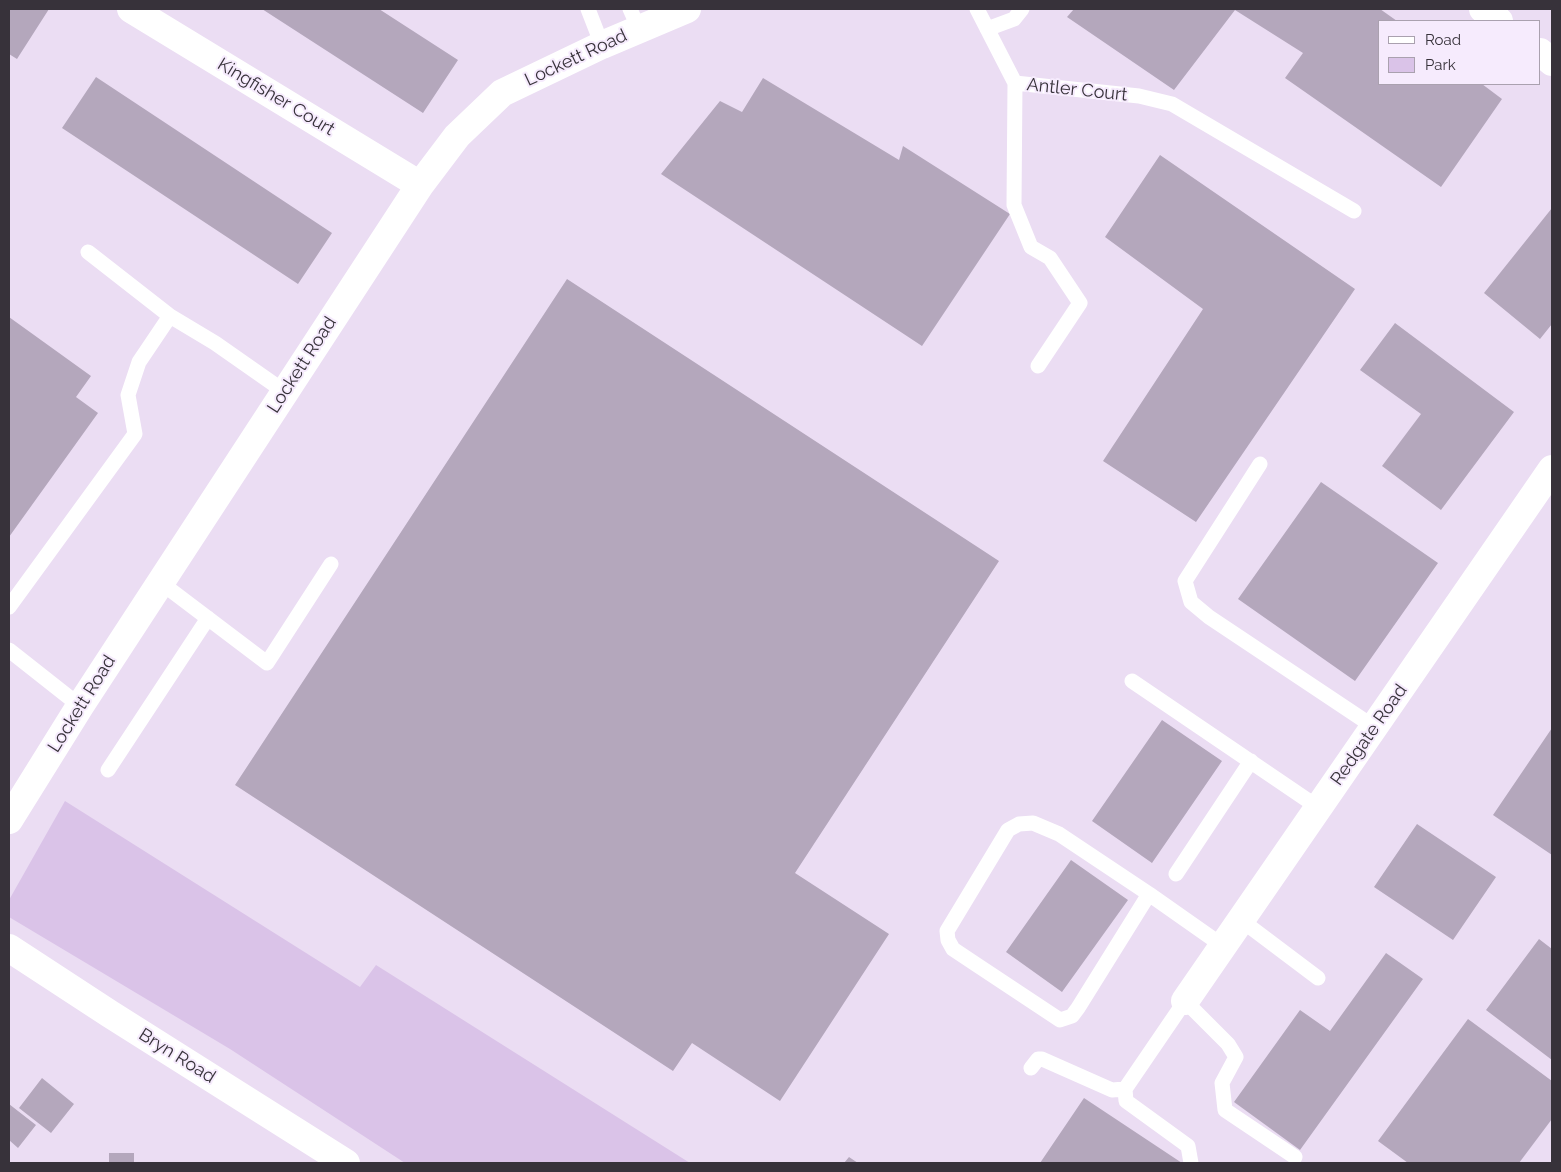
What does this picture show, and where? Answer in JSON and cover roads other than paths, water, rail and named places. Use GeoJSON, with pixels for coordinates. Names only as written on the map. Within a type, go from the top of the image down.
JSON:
{"type":"FeatureCollection","features":[{"type":"Feature","properties":{"kind":"street","name":"Kingfisher Court"},"geometry":{"type":"LineString","coordinates":[[131,9],[420,185]]}},
{"type":"Feature","properties":{"kind":"street","name":"Lockett Road"},"geometry":{"type":"LineString","coordinates":[[9,820],[160,582],[420,185],[457,136],[502,93],[602,45],[634,19],[687,9]]}},
{"type":"Feature","properties":{"kind":"street"},"geometry":{"type":"LineString","coordinates":[[1483,9],[1498,20]]}},
{"type":"Feature","properties":{"kind":"street"},"geometry":{"type":"LineString","coordinates":[[1541,53],[1552,62]]}},
{"type":"Feature","properties":{"kind":"street","name":"Redgate Road"},"geometry":{"type":"LineString","coordinates":[[1185,1001],[1552,469]]}},
{"type":"Feature","properties":{"kind":"street","name":"Bryn Road"},"geometry":{"type":"LineString","coordinates":[[9,948],[346,1163]]}},
{"type":"Feature","properties":{"kind":"lane"},"geometry":{"type":"LineString","coordinates":[[588,9],[602,45]]}},
{"type":"Feature","properties":{"kind":"lane","name":"Antler Court"},"geometry":{"type":"LineString","coordinates":[[977,9],[1015,83],[1014,205],[1031,247],[1050,258],[1080,304],[1038,366]]}},
{"type":"Feature","properties":{"kind":"lane"},"geometry":{"type":"LineString","coordinates":[[987,29],[1014,19],[1022,9]]}},
{"type":"Feature","properties":{"kind":"lane","name":"Antler Court"},"geometry":{"type":"LineString","coordinates":[[1015,83],[1139,96],[1172,104],[1354,211]]}},
{"type":"Feature","properties":{"kind":"lane"},"geometry":{"type":"LineString","coordinates":[[88,252],[170,316],[215,343],[285,392]]}},
{"type":"Feature","properties":{"kind":"lane"},"geometry":{"type":"LineString","coordinates":[[9,607],[135,434],[128,395],[139,362],[170,316]]}},
{"type":"Feature","properties":{"kind":"lane"},"geometry":{"type":"LineString","coordinates":[[1260,464],[1185,581],[1191,602],[1209,617],[1374,727]]}},
{"type":"Feature","properties":{"kind":"lane"},"geometry":{"type":"LineString","coordinates":[[160,582],[266,663],[330,564]]}},
{"type":"Feature","properties":{"kind":"lane"},"geometry":{"type":"LineString","coordinates":[[108,770],[208,618]]}},
{"type":"Feature","properties":{"kind":"lane"},"geometry":{"type":"LineString","coordinates":[[9,650],[80,706]]}},
{"type":"Feature","properties":{"kind":"lane"},"geometry":{"type":"LineString","coordinates":[[1132,681],[1319,808]]}},
{"type":"Feature","properties":{"kind":"lane"},"geometry":{"type":"LineString","coordinates":[[1176,874],[1251,761]]}},
{"type":"Feature","properties":{"kind":"lane"},"geometry":{"type":"LineString","coordinates":[[1150,894],[1078,1008],[1072,1016],[1060,1020],[953,949],[948,940],[947,931],[1008,830],[1019,824],[1033,823],[1058,834],[1150,894],[1223,946]]}},
{"type":"Feature","properties":{"kind":"lane"},"geometry":{"type":"LineString","coordinates":[[1241,920],[1318,978]]}},
{"type":"Feature","properties":{"kind":"lane"},"geometry":{"type":"LineString","coordinates":[[1191,1163],[1188,1146],[1126,1101],[1125,1089],[1185,1001],[1228,1044],[1236,1057],[1222,1083],[1225,1110],[1295,1157]]}},
{"type":"Feature","properties":{"kind":"lane"},"geometry":{"type":"LineString","coordinates":[[1030,1068],[1038,1059],[1042,1059],[1112,1090],[1125,1089]]}}]}
